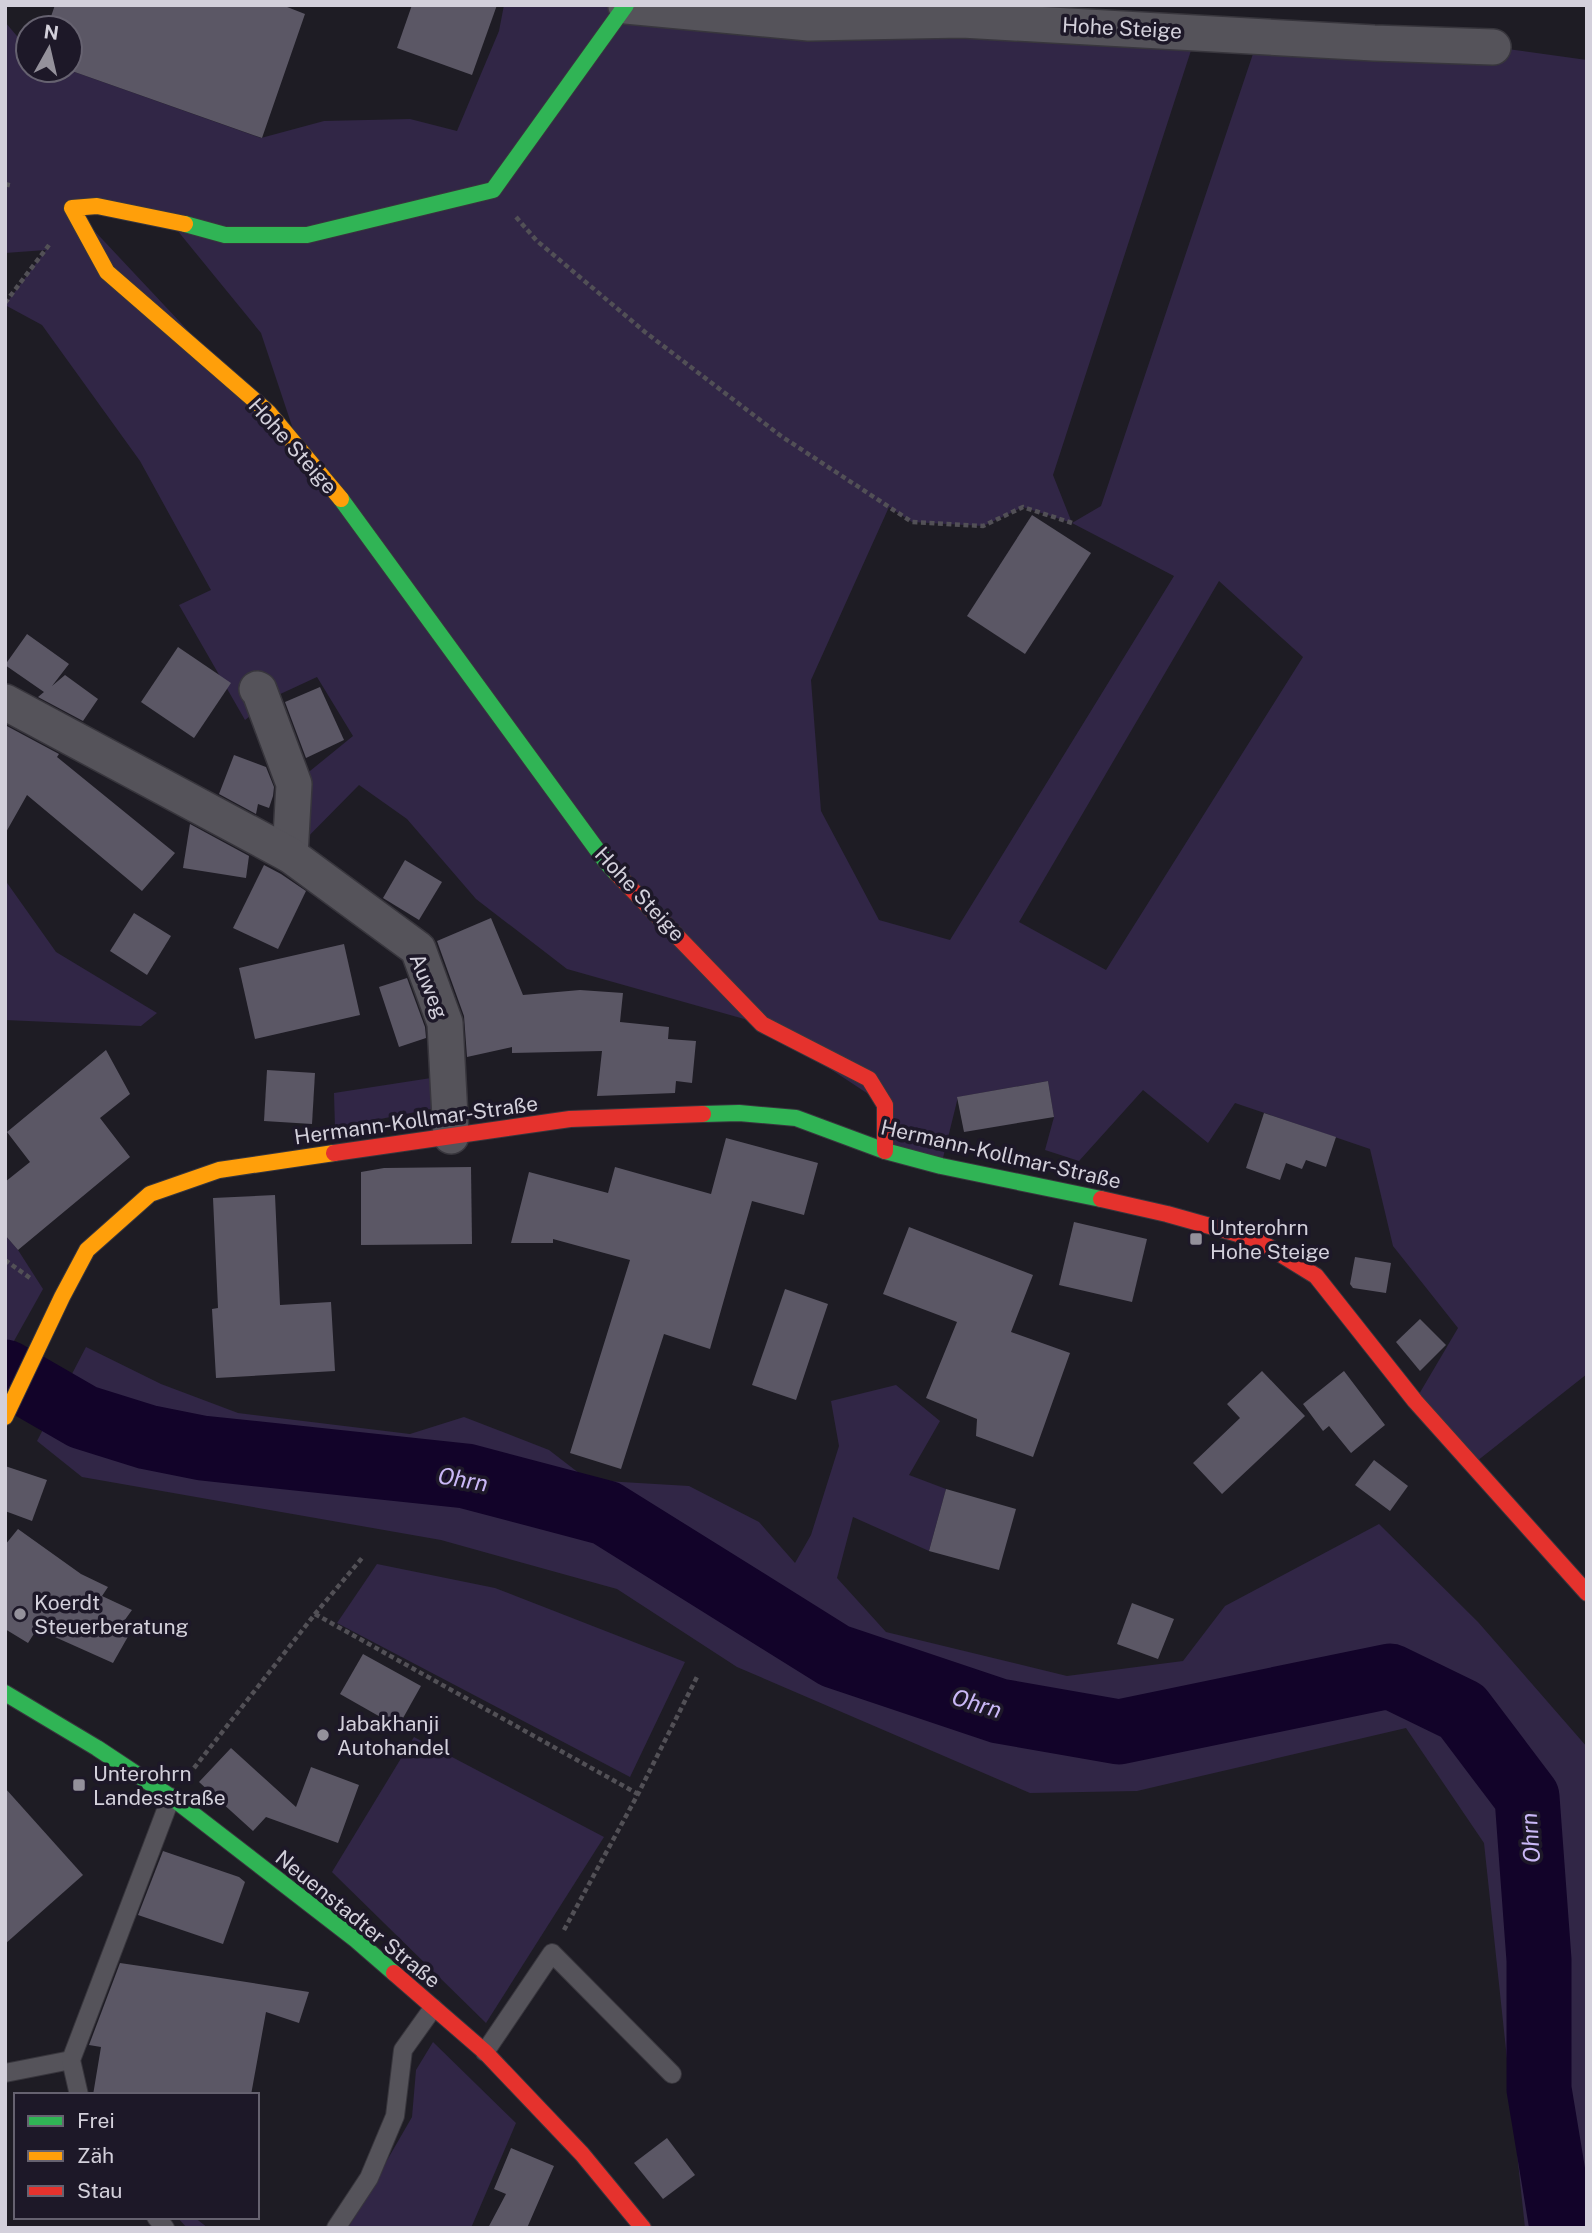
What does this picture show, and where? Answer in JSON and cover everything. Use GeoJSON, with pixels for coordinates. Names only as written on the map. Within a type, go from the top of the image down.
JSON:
{"type":"FeatureCollection","features":[{"type":"Feature","properties":{"kind":"street","name":"Hohe Steige"},"geometry":{"type":"LineString","coordinates":[[493,190],[626,6],[809,23],[962,20],[1493,47]]}},
{"type":"Feature","properties":{"kind":"street"},"geometry":{"type":"LineString","coordinates":[[72,208],[97,206],[169,219],[225,235],[307,234],[493,190]]}},
{"type":"Feature","properties":{"kind":"street","name":"Hohe Steige"},"geometry":{"type":"LineString","coordinates":[[72,208],[107,272],[268,412],[343,502],[606,862],[762,1024],[869,1079],[885,1105],[885,1151]]}},
{"type":"Feature","properties":{"kind":"street"},"geometry":{"type":"LineString","coordinates":[[257,689],[294,784],[290,855]]}},
{"type":"Feature","properties":{"kind":"street","name":"Auweg"},"geometry":{"type":"LineString","coordinates":[[5,702],[290,855],[418,949],[445,1023],[451,1136]]}},
{"type":"Feature","properties":{"kind":"street","name":"Hermann-Kollmar-Straße"},"geometry":{"type":"LineString","coordinates":[[5,1418],[46,1329],[87,1250],[150,1194],[219,1170],[570,1119],[739,1113],[796,1118],[885,1151],[941,1166],[1031,1183],[1167,1214],[1244,1235],[1256,1239],[1306,1269],[1316,1276],[1333,1296],[1415,1401],[1587,1593]]}},
{"type":"Feature","properties":{"kind":"street","name":"Neuenstadter Straße"},"geometry":{"type":"LineString","coordinates":[[5,1693],[97,1748],[171,1797],[356,1940],[485,2052],[582,2154],[643,2228]]}},
{"type":"Feature","properties":{"kind":"lane"},"geometry":{"type":"LineString","coordinates":[[79,2093],[71,2060],[171,1797]]}},
{"type":"Feature","properties":{"kind":"lane"},"geometry":{"type":"LineString","coordinates":[[485,2052],[552,1953],[672,2074]]}},
{"type":"Feature","properties":{"kind":"lane"},"geometry":{"type":"LineString","coordinates":[[336,2228],[369,2178],[395,2116],[403,2050],[433,2008]]}},
{"type":"Feature","properties":{"kind":"lane"},"geometry":{"type":"LineString","coordinates":[[5,2073],[71,2060]]}},
{"type":"Feature","properties":{"kind":"path"},"geometry":{"type":"LineString","coordinates":[[5,184],[13,186]]}},
{"type":"Feature","properties":{"kind":"path"},"geometry":{"type":"LineString","coordinates":[[493,190],[537,241],[645,332],[781,436],[912,522],[983,526],[1023,507],[1072,523]]}},
{"type":"Feature","properties":{"kind":"path"},"geometry":{"type":"LineString","coordinates":[[5,303],[46,249],[72,208]]}},
{"type":"Feature","properties":{"kind":"path"},"geometry":{"type":"LineString","coordinates":[[171,1797],[362,1558]]}},
{"type":"Feature","properties":{"kind":"path"},"geometry":{"type":"LineString","coordinates":[[315,1614],[638,1794]]}},
{"type":"Feature","properties":{"kind":"path"},"geometry":{"type":"LineString","coordinates":[[552,1953],[638,1794],[696,1677]]}},
{"type":"Feature","properties":{"kind":"shaded area"},"geometry":{"type":"Polygon","coordinates":[[[504,5],[899,5],[1197,32],[1053,475],[1072,523],[1101,506],[1259,36],[1493,47],[1587,60],[1587,1374],[1472,1465],[1415,1401],[1458,1328],[1393,1246],[1370,1149],[1235,1103],[1208,1143],[1143,1090],[1079,1161],[1045,1150],[1054,1117],[1048,1081],[958,1097],[941,1166],[885,1151],[885,1105],[762,1024],[567,969],[476,899],[407,819],[359,785],[290,855],[294,784],[353,736],[317,677],[276,696],[245,720],[179,605],[211,590],[140,461],[42,325],[5,305],[46,250],[5,253],[5,22],[14,33],[14,84],[84,84],[84,75],[261,138],[324,121],[410,119],[457,131],[499,31],[504,5]],[[73,208],[300,450],[261,333],[168,219],[73,208]],[[889,507],[811,680],[821,811],[879,920],[950,940],[1174,576],[1072,523],[1023,507],[983,526],[912,522],[889,507]],[[1219,581],[1019,922],[1106,970],[1303,657],[1219,581]]]}},
{"type":"Feature","properties":{"kind":"shaded area"},"geometry":{"type":"Polygon","coordinates":[[[5,880],[56,952],[157,1013],[141,1026],[5,1020],[5,880]]]}},
{"type":"Feature","properties":{"kind":"shaded area"},"geometry":{"type":"Polygon","coordinates":[[[444,1076],[446,1106],[335,1128],[334,1093],[444,1076]]]}},
{"type":"Feature","properties":{"kind":"shaded area"},"geometry":{"type":"Polygon","coordinates":[[[5,1235],[43,1289],[5,1357],[5,1235]]]}},
{"type":"Feature","properties":{"kind":"shaded area"},"geometry":{"type":"Polygon","coordinates":[[[86,1347],[161,1384],[238,1413],[410,1434],[464,1417],[549,1450],[588,1480],[689,1486],[759,1522],[795,1563],[811,1535],[839,1446],[831,1401],[896,1385],[940,1421],[909,1475],[946,1489],[929,1551],[853,1517],[837,1578],[886,1632],[1067,1676],[1183,1661],[1225,1606],[1379,1524],[1478,1622],[1587,1747],[1587,2228],[1525,2228],[1484,1843],[1406,1728],[1137,1791],[1030,1793],[737,1667],[617,1589],[441,1540],[82,1477],[37,1441],[86,1347]]]}},
{"type":"Feature","properties":{"kind":"shaded area"},"geometry":{"type":"Polygon","coordinates":[[[377,1564],[495,1588],[685,1662],[630,1777],[337,1623],[377,1564]]]}},
{"type":"Feature","properties":{"kind":"shaded area"},"geometry":{"type":"Polygon","coordinates":[[[414,1737],[604,1837],[486,2023],[332,1872],[414,1737]]]}},
{"type":"Feature","properties":{"kind":"shaded area"},"geometry":{"type":"Polygon","coordinates":[[[433,2042],[516,2123],[471,2228],[348,2228],[412,2117],[416,2070],[433,2042]]]}},
{"type":"Feature","properties":{"kind":"shaded area"},"geometry":{"type":"Polygon","coordinates":[[[179,2219],[197,2219],[208,2228],[187,2228],[179,2219]]]}},
{"type":"Feature","properties":{"kind":"building"},"geometry":{"type":"Polygon","coordinates":[[[55,5],[282,5],[305,14],[262,138],[84,75],[84,14],[52,14],[55,5]]]}},
{"type":"Feature","properties":{"kind":"building"},"geometry":{"type":"Polygon","coordinates":[[[412,5],[497,5],[472,75],[397,48],[412,5]]]}},
{"type":"Feature","properties":{"kind":"building"},"geometry":{"type":"Polygon","coordinates":[[[1032,515],[1091,553],[1025,654],[967,616],[1032,515]]]}},
{"type":"Feature","properties":{"kind":"building"},"geometry":{"type":"Polygon","coordinates":[[[27,634],[69,664],[52,686],[65,675],[98,699],[83,721],[38,697],[44,692],[5,665],[27,634]]]}},
{"type":"Feature","properties":{"kind":"building"},"geometry":{"type":"Polygon","coordinates":[[[178,647],[231,683],[194,738],[141,702],[178,647]]]}},
{"type":"Feature","properties":{"kind":"building"},"geometry":{"type":"Polygon","coordinates":[[[320,687],[344,740],[306,758],[285,702],[320,687]]]}},
{"type":"Feature","properties":{"kind":"building"},"geometry":{"type":"Polygon","coordinates":[[[5,725],[59,754],[57,757],[175,853],[142,891],[27,795],[5,834],[5,725]]]}},
{"type":"Feature","properties":{"kind":"building"},"geometry":{"type":"Polygon","coordinates":[[[234,755],[266,767],[274,787],[269,808],[258,804],[256,814],[219,794],[234,755]]]}},
{"type":"Feature","properties":{"kind":"building"},"geometry":{"type":"Polygon","coordinates":[[[190,824],[249,856],[246,878],[183,868],[190,824]]]}},
{"type":"Feature","properties":{"kind":"building"},"geometry":{"type":"Polygon","coordinates":[[[405,860],[442,882],[419,920],[383,898],[405,860]]]}},
{"type":"Feature","properties":{"kind":"building"},"geometry":{"type":"Polygon","coordinates":[[[264,865],[306,891],[278,949],[233,928],[264,865]]]}},
{"type":"Feature","properties":{"kind":"building"},"geometry":{"type":"Polygon","coordinates":[[[134,913],[171,936],[147,975],[110,951],[134,913]]]}},
{"type":"Feature","properties":{"kind":"building"},"geometry":{"type":"Polygon","coordinates":[[[491,918],[523,995],[580,990],[623,993],[620,1022],[669,1027],[668,1039],[696,1041],[692,1083],[676,1081],[675,1093],[597,1096],[602,1051],[512,1053],[512,1047],[467,1057],[464,1016],[437,941],[491,918]]]}},
{"type":"Feature","properties":{"kind":"building"},"geometry":{"type":"Polygon","coordinates":[[[344,944],[360,1015],[255,1039],[239,968],[344,944]]]}},
{"type":"Feature","properties":{"kind":"building"},"geometry":{"type":"Polygon","coordinates":[[[407,978],[425,1027],[426,1038],[399,1047],[379,987],[407,978]]]}},
{"type":"Feature","properties":{"kind":"building"},"geometry":{"type":"Polygon","coordinates":[[[106,1050],[130,1094],[100,1118],[130,1157],[18,1250],[5,1235],[5,1182],[30,1162],[7,1132],[106,1050]]]}},
{"type":"Feature","properties":{"kind":"building"},"geometry":{"type":"Polygon","coordinates":[[[267,1070],[315,1073],[312,1124],[264,1121],[267,1070]]]}},
{"type":"Feature","properties":{"kind":"building"},"geometry":{"type":"Polygon","coordinates":[[[1048,1081],[1054,1117],[964,1132],[957,1097],[1048,1081]]]}},
{"type":"Feature","properties":{"kind":"building"},"geometry":{"type":"Polygon","coordinates":[[[1264,1113],[1336,1137],[1326,1167],[1306,1160],[1302,1169],[1286,1163],[1280,1180],[1246,1168],[1264,1113]]]}},
{"type":"Feature","properties":{"kind":"building"},"geometry":{"type":"Polygon","coordinates":[[[726,1138],[818,1163],[804,1215],[752,1201],[710,1349],[664,1334],[621,1469],[570,1453],[630,1260],[553,1239],[553,1243],[511,1243],[529,1172],[608,1193],[615,1167],[711,1194],[726,1138]]]}},
{"type":"Feature","properties":{"kind":"building"},"geometry":{"type":"Polygon","coordinates":[[[471,1167],[472,1244],[361,1245],[361,1172],[384,1168],[471,1167]]]}},
{"type":"Feature","properties":{"kind":"building"},"geometry":{"type":"Polygon","coordinates":[[[275,1195],[280,1305],[331,1302],[335,1371],[216,1378],[212,1309],[218,1308],[213,1198],[275,1195]]]}},
{"type":"Feature","properties":{"kind":"building"},"geometry":{"type":"Polygon","coordinates":[[[1074,1222],[1147,1239],[1132,1302],[1059,1285],[1074,1222]]]}},
{"type":"Feature","properties":{"kind":"building"},"geometry":{"type":"Polygon","coordinates":[[[909,1227],[1033,1275],[1011,1332],[1070,1353],[1033,1457],[976,1436],[977,1419],[926,1398],[957,1322],[883,1294],[909,1227]]]}},
{"type":"Feature","properties":{"kind":"building"},"geometry":{"type":"Polygon","coordinates":[[[1355,1257],[1391,1263],[1386,1293],[1353,1288],[1350,1284],[1355,1257]]]}},
{"type":"Feature","properties":{"kind":"building"},"geometry":{"type":"Polygon","coordinates":[[[785,1289],[828,1304],[796,1400],[752,1385],[785,1289]]]}},
{"type":"Feature","properties":{"kind":"building"},"geometry":{"type":"Polygon","coordinates":[[[1420,1319],[1446,1345],[1420,1371],[1396,1342],[1420,1319]]]}},
{"type":"Feature","properties":{"kind":"building"},"geometry":{"type":"Polygon","coordinates":[[[1262,1371],[1305,1416],[1222,1494],[1193,1463],[1240,1418],[1227,1404],[1262,1371]]]}},
{"type":"Feature","properties":{"kind":"building"},"geometry":{"type":"Polygon","coordinates":[[[1344,1371],[1385,1425],[1351,1453],[1329,1426],[1323,1431],[1303,1404],[1344,1371]]]}},
{"type":"Feature","properties":{"kind":"building"},"geometry":{"type":"Polygon","coordinates":[[[1374,1460],[1408,1486],[1390,1511],[1355,1485],[1374,1460]]]}},
{"type":"Feature","properties":{"kind":"building"},"geometry":{"type":"Polygon","coordinates":[[[5,1466],[47,1480],[32,1521],[5,1511],[5,1466]]]}},
{"type":"Feature","properties":{"kind":"building"},"geometry":{"type":"Polygon","coordinates":[[[946,1489],[1016,1509],[999,1570],[929,1551],[946,1489]]]}},
{"type":"Feature","properties":{"kind":"building"},"geometry":{"type":"Polygon","coordinates":[[[18,1529],[81,1574],[108,1587],[102,1596],[132,1610],[119,1628],[130,1633],[113,1663],[37,1629],[28,1643],[5,1629],[5,1545],[18,1529]]]}},
{"type":"Feature","properties":{"kind":"building"},"geometry":{"type":"Polygon","coordinates":[[[1132,1603],[1174,1619],[1158,1659],[1117,1644],[1132,1603]]]}},
{"type":"Feature","properties":{"kind":"building"},"geometry":{"type":"Polygon","coordinates":[[[363,1654],[421,1686],[398,1727],[340,1694],[363,1654]]]}},
{"type":"Feature","properties":{"kind":"building"},"geometry":{"type":"Polygon","coordinates":[[[231,1748],[296,1807],[311,1767],[359,1785],[338,1843],[266,1817],[253,1831],[199,1782],[231,1748]]]}},
{"type":"Feature","properties":{"kind":"building"},"geometry":{"type":"Polygon","coordinates":[[[5,1788],[83,1875],[5,1944],[5,1788]]]}},
{"type":"Feature","properties":{"kind":"building"},"geometry":{"type":"Polygon","coordinates":[[[163,1851],[239,1877],[245,1882],[223,1944],[138,1915],[163,1851]]]}},
{"type":"Feature","properties":{"kind":"building"},"geometry":{"type":"Polygon","coordinates":[[[120,1963],[309,1992],[299,2023],[266,2012],[251,2093],[93,2093],[101,2047],[89,2045],[120,1963]]]}},
{"type":"Feature","properties":{"kind":"building"},"geometry":{"type":"Polygon","coordinates":[[[667,2138],[695,2175],[663,2199],[634,2163],[667,2138]]]}},
{"type":"Feature","properties":{"kind":"building"},"geometry":{"type":"Polygon","coordinates":[[[511,2148],[554,2166],[527,2228],[488,2228],[506,2194],[494,2189],[511,2148]]]}},
{"type":"Feature","properties":{"kind":"waterway","name":"Ohrn"},"geometry":{"type":"LineString","coordinates":[[5,1372],[83,1417],[147,1437],[202,1448],[466,1476],[606,1513],[835,1656],[999,1711],[1119,1732],[1390,1676],[1462,1711],[1527,1797],[1539,1960],[1539,2089],[1562,2228]]}},
{"type":"Feature","properties":{"kind":"traffic: fast"},"geometry":{"type":"LineString","coordinates":[[185,224],[225,235],[307,235],[493,190],[626,5]]}},
{"type":"Feature","properties":{"kind":"traffic: fast"},"geometry":{"type":"LineString","coordinates":[[341,499],[617,874]]}},
{"type":"Feature","properties":{"kind":"traffic: fast"},"geometry":{"type":"LineString","coordinates":[[703,1114],[739,1113],[796,1118],[885,1151],[941,1166],[1101,1199]]}},
{"type":"Feature","properties":{"kind":"traffic: fast"},"geometry":{"type":"LineString","coordinates":[[5,1693],[97,1748],[171,1797],[356,1940],[394,1973]]}},
{"type":"Feature","properties":{"kind":"traffic: slow"},"geometry":{"type":"LineString","coordinates":[[185,224],[97,206],[72,208],[107,272],[268,412],[341,499]]}},
{"type":"Feature","properties":{"kind":"traffic: slow"},"geometry":{"type":"LineString","coordinates":[[5,1417],[87,1250],[150,1194],[219,1170],[334,1153]]}},
{"type":"Feature","properties":{"kind":"traffic: jam"},"geometry":{"type":"LineString","coordinates":[[617,874],[762,1024],[869,1079],[885,1105],[885,1151]]}},
{"type":"Feature","properties":{"kind":"traffic: jam"},"geometry":{"type":"LineString","coordinates":[[334,1153],[570,1119],[703,1114]]}},
{"type":"Feature","properties":{"kind":"traffic: jam"},"geometry":{"type":"LineString","coordinates":[[1101,1199],[1256,1239],[1316,1276],[1415,1401],[1587,1593]]}},
{"type":"Feature","properties":{"kind":"traffic: jam"},"geometry":{"type":"LineString","coordinates":[[394,1973],[485,2052],[582,2154],[643,2228]]}},
{"type":"Feature","properties":{"kind":"place","name":"Unterohrn Hohe Steige"},"geometry":{"type":"Point","coordinates":[1196,1239]}},
{"type":"Feature","properties":{"kind":"place","name":"Koerdt Steuerberatung"},"geometry":{"type":"Point","coordinates":[20,1614]}},
{"type":"Feature","properties":{"kind":"place","name":"Jabakhanji Autohandel"},"geometry":{"type":"Point","coordinates":[323,1735]}},
{"type":"Feature","properties":{"kind":"place","name":"Unterohrn Landesstraße"},"geometry":{"type":"Point","coordinates":[79,1785]}}]}
